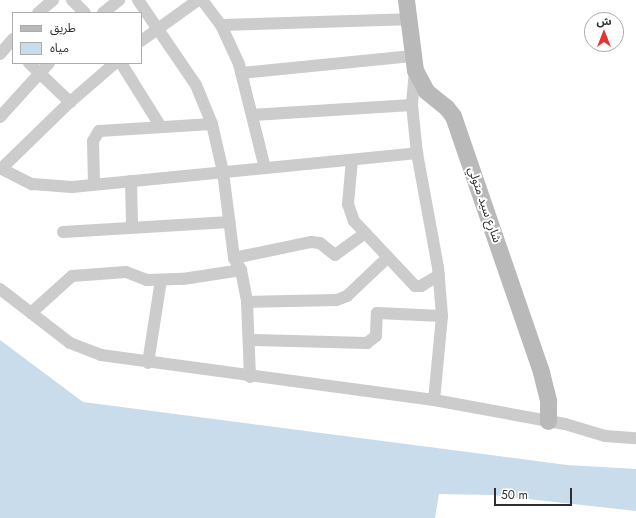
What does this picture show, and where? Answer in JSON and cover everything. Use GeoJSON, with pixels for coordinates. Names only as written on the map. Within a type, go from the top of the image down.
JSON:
{"type":"FeatureCollection","features":[{"type":"Feature","properties":{"kind":"street"},"geometry":{"type":"LineString","coordinates":[[39,12],[53,0]]}},
{"type":"Feature","properties":{"kind":"street"},"geometry":{"type":"LineString","coordinates":[[72,0],[84,12]]}},
{"type":"Feature","properties":{"kind":"street"},"geometry":{"type":"LineString","coordinates":[[104,12],[119,0]]}},
{"type":"Feature","properties":{"kind":"street"},"geometry":{"type":"LineString","coordinates":[[138,0],[196,85],[212,124],[223,172],[234,258],[241,270],[247,302],[250,340],[250,377]]}},
{"type":"Feature","properties":{"kind":"street"},"geometry":{"type":"LineString","coordinates":[[142,40],[156,28],[198,0]]}},
{"type":"Feature","properties":{"kind":"street"},"geometry":{"type":"LineString","coordinates":[[202,0],[221,25],[241,73],[265,168]]}},
{"type":"Feature","properties":{"kind":"street","name":"شارع سيد متولي"},"geometry":{"type":"LineString","coordinates":[[406,0],[407,19],[414,63],[426,91],[446,106],[452,116],[544,381],[548,421]]}},
{"type":"Feature","properties":{"kind":"street"},"geometry":{"type":"LineString","coordinates":[[221,25],[407,19]]}},
{"type":"Feature","properties":{"kind":"street"},"geometry":{"type":"LineString","coordinates":[[0,54],[9,42]]}},
{"type":"Feature","properties":{"kind":"street"},"geometry":{"type":"LineString","coordinates":[[241,73],[414,63],[412,105],[417,153],[440,275],[442,316],[434,400]]}},
{"type":"Feature","properties":{"kind":"street"},"geometry":{"type":"LineString","coordinates":[[30,64],[70,102]]}},
{"type":"Feature","properties":{"kind":"street"},"geometry":{"type":"LineString","coordinates":[[0,117],[48,64]]}},
{"type":"Feature","properties":{"kind":"street"},"geometry":{"type":"LineString","coordinates":[[114,64],[70,102],[1,168],[32,184],[72,187],[417,153]]}},
{"type":"Feature","properties":{"kind":"street"},"geometry":{"type":"LineString","coordinates":[[122,64],[161,127]]}},
{"type":"Feature","properties":{"kind":"street"},"geometry":{"type":"LineString","coordinates":[[252,115],[412,105]]}},
{"type":"Feature","properties":{"kind":"street"},"geometry":{"type":"LineString","coordinates":[[94,184],[93,141],[96,133],[104,130],[212,124]]}},
{"type":"Feature","properties":{"kind":"street"},"geometry":{"type":"LineString","coordinates":[[352,160],[348,209],[354,221],[415,286],[420,286],[440,275]]}},
{"type":"Feature","properties":{"kind":"street"},"geometry":{"type":"LineString","coordinates":[[131,181],[132,226]]}},
{"type":"Feature","properties":{"kind":"street"},"geometry":{"type":"LineString","coordinates":[[63,232],[132,226],[230,222]]}},
{"type":"Feature","properties":{"kind":"street"},"geometry":{"type":"LineString","coordinates":[[234,258],[311,242],[320,244],[333,255],[337,255],[365,233]]}},
{"type":"Feature","properties":{"kind":"street"},"geometry":{"type":"LineString","coordinates":[[247,302],[337,300],[347,296],[388,258]]}},
{"type":"Feature","properties":{"kind":"street"},"geometry":{"type":"LineString","coordinates":[[31,313],[72,276],[126,272],[147,280],[161,280],[196,278],[241,270]]}},
{"type":"Feature","properties":{"kind":"street"},"geometry":{"type":"LineString","coordinates":[[148,363],[161,280]]}},
{"type":"Feature","properties":{"kind":"street"},"geometry":{"type":"LineString","coordinates":[[0,289],[79,347],[101,355],[250,377],[434,400],[548,421],[605,436],[636,438]]}},
{"type":"Feature","properties":{"kind":"street"},"geometry":{"type":"LineString","coordinates":[[250,340],[367,343],[376,336],[376,313],[442,316]]}},
{"type":"Feature","properties":{"kind":"water"},"geometry":{"type":"Polygon","coordinates":[[[0,340],[83,402],[567,465],[636,469],[636,511],[492,495],[439,494],[435,518],[0,518],[0,340]]]}}]}
